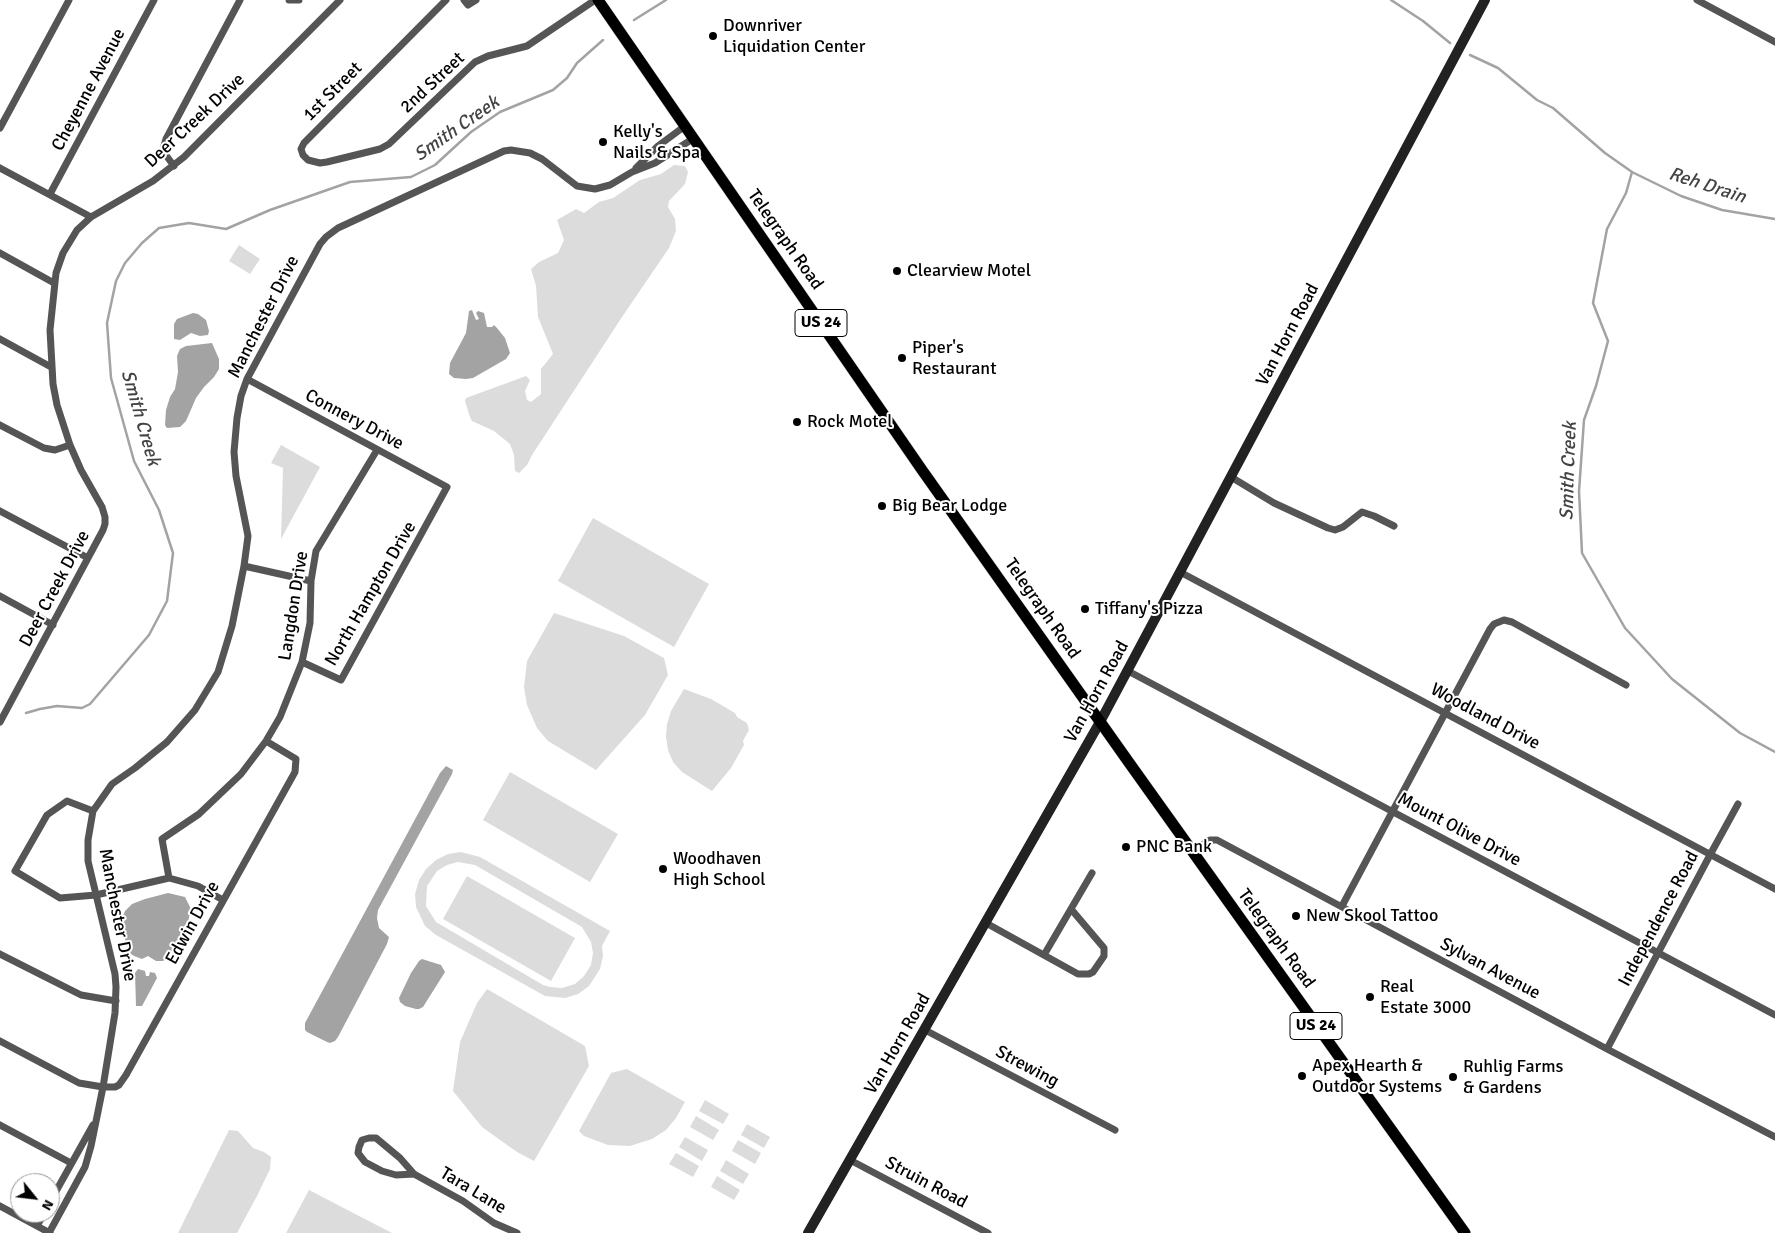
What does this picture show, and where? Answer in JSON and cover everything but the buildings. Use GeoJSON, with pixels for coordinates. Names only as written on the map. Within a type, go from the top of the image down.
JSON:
{"type":"FeatureCollection","features":[{"type":"Feature","properties":{"kind":"main road","name":"Telegraph Road"},"geometry":{"type":"LineString","coordinates":[[596,0],[694,138],[922,470],[1466,1233]]}},
{"type":"Feature","properties":{"kind":"street"},"geometry":{"type":"LineString","coordinates":[[0,128],[69,0]]}},
{"type":"Feature","properties":{"kind":"street","name":"Cheyenne Avenue"},"geometry":{"type":"LineString","coordinates":[[50,194],[154,0]]}},
{"type":"Feature","properties":{"kind":"street"},"geometry":{"type":"LineString","coordinates":[[174,166],[165,154],[164,146],[166,139],[240,0]]}},
{"type":"Feature","properties":{"kind":"street"},"geometry":{"type":"LineString","coordinates":[[289,0],[299,0]]}},
{"type":"Feature","properties":{"kind":"street","name":"Deer Creek Drive"},"geometry":{"type":"LineString","coordinates":[[0,722],[103,530],[105,516],[102,507],[80,470],[57,405],[51,366],[50,330],[54,283],[58,264],[77,230],[91,217],[153,181],[174,166],[340,0]]}},
{"type":"Feature","properties":{"kind":"street","name":"1st Street"},"geometry":{"type":"LineString","coordinates":[[373,151],[320,163],[308,160],[303,155],[301,149],[304,143],[446,0]]}},
{"type":"Feature","properties":{"kind":"street"},"geometry":{"type":"LineString","coordinates":[[464,0],[468,5],[476,0]]}},
{"type":"Feature","properties":{"kind":"street","name":"2nd Street"},"geometry":{"type":"LineString","coordinates":[[373,151],[380,150],[389,144],[475,62],[493,54],[527,46],[596,0]]}},
{"type":"Feature","properties":{"kind":"street","name":"Van Horn Road"},"geometry":{"type":"LineString","coordinates":[[808,1233],[1100,722],[1485,0]]}},
{"type":"Feature","properties":{"kind":"street"},"geometry":{"type":"LineString","coordinates":[[1697,0],[1775,42]]}},
{"type":"Feature","properties":{"kind":"street","name":"Manchester Drive"},"geometry":{"type":"LineString","coordinates":[[632,172],[658,146],[685,126]]}},
{"type":"Feature","properties":{"kind":"street","name":"Manchester Drive"},"geometry":{"type":"LineString","coordinates":[[103,1087],[116,1001],[115,974],[88,861],[88,840],[93,811],[112,784],[167,742],[195,710],[218,672],[232,626],[248,536],[234,452],[236,418],[246,379],[320,244],[326,236],[338,228],[498,153],[511,150],[525,151],[536,156],[571,183],[583,188],[595,189],[610,185],[632,172],[654,163],[694,138]]}},
{"type":"Feature","properties":{"kind":"street"},"geometry":{"type":"LineString","coordinates":[[0,168],[91,217]]}},
{"type":"Feature","properties":{"kind":"street"},"geometry":{"type":"LineString","coordinates":[[0,253],[54,283]]}},
{"type":"Feature","properties":{"kind":"street"},"geometry":{"type":"LineString","coordinates":[[0,339],[51,366]]}},
{"type":"Feature","properties":{"kind":"street","name":"Connery Drive"},"geometry":{"type":"LineString","coordinates":[[246,379],[447,487]]}},
{"type":"Feature","properties":{"kind":"street"},"geometry":{"type":"LineString","coordinates":[[0,425],[44,448],[55,450],[70,445]]}},
{"type":"Feature","properties":{"kind":"street","name":"Langdon Drive"},"geometry":{"type":"LineString","coordinates":[[169,878],[162,840],[198,814],[242,774],[266,741],[288,700],[302,662],[310,623],[311,581],[316,551],[377,450]]}},
{"type":"Feature","properties":{"kind":"street"},"geometry":{"type":"LineString","coordinates":[[1231,477],[1274,503],[1328,528],[1335,530],[1343,527],[1362,512],[1394,526]]}},
{"type":"Feature","properties":{"kind":"street","name":"North Hampton Drive"},"geometry":{"type":"LineString","coordinates":[[302,662],[341,680],[447,487]]}},
{"type":"Feature","properties":{"kind":"street"},"geometry":{"type":"LineString","coordinates":[[0,510],[88,558]]}},
{"type":"Feature","properties":{"kind":"street"},"geometry":{"type":"LineString","coordinates":[[244,566],[311,581]]}},
{"type":"Feature","properties":{"kind":"street","name":"Woodland Drive"},"geometry":{"type":"LineString","coordinates":[[1180,572],[1775,889]]}},
{"type":"Feature","properties":{"kind":"street"},"geometry":{"type":"LineString","coordinates":[[0,596],[53,625]]}},
{"type":"Feature","properties":{"kind":"street"},"geometry":{"type":"LineString","coordinates":[[1342,906],[1490,629],[1498,622],[1504,620],[1512,622],[1626,685]]}},
{"type":"Feature","properties":{"kind":"street","name":"Mount Olive Drive"},"geometry":{"type":"LineString","coordinates":[[1128,671],[1775,1015]]}},
{"type":"Feature","properties":{"kind":"street","name":"Edwin Drive"},"geometry":{"type":"LineString","coordinates":[[103,1087],[115,1087],[122,1082],[295,772],[296,759],[266,741]]}},
{"type":"Feature","properties":{"kind":"street"},"geometry":{"type":"LineString","coordinates":[[93,811],[67,802],[47,815],[15,871],[60,898],[96,895],[169,878],[198,886],[223,900]]}},
{"type":"Feature","properties":{"kind":"street","name":"Independence Road"},"geometry":{"type":"LineString","coordinates":[[1607,1049],[1738,804]]}},
{"type":"Feature","properties":{"kind":"street","name":"Sylvan Avenue"},"geometry":{"type":"LineString","coordinates":[[1192,851],[1210,840],[1217,840],[1775,1137]]}},
{"type":"Feature","properties":{"kind":"street"},"geometry":{"type":"LineString","coordinates":[[1044,955],[1092,873]]}},
{"type":"Feature","properties":{"kind":"street"},"geometry":{"type":"LineString","coordinates":[[986,922],[1078,974],[1085,975],[1093,972],[1104,956],[1105,951],[1103,945],[1071,909]]}},
{"type":"Feature","properties":{"kind":"street"},"geometry":{"type":"LineString","coordinates":[[0,954],[81,995],[116,1001]]}},
{"type":"Feature","properties":{"kind":"street","name":"Strewing"},"geometry":{"type":"LineString","coordinates":[[925,1030],[1116,1130]]}},
{"type":"Feature","properties":{"kind":"street"},"geometry":{"type":"LineString","coordinates":[[0,1041],[79,1083],[103,1087],[100,1108],[85,1167],[49,1233],[0,1206]]}},
{"type":"Feature","properties":{"kind":"street"},"geometry":{"type":"LineString","coordinates":[[60,1183],[96,1120]]}},
{"type":"Feature","properties":{"kind":"street"},"geometry":{"type":"LineString","coordinates":[[0,1125],[71,1163]]}},
{"type":"Feature","properties":{"kind":"street","name":"Tara Lane"},"geometry":{"type":"LineString","coordinates":[[414,1174],[396,1175],[382,1172],[365,1162],[358,1153],[358,1147],[362,1140],[376,1138],[400,1158],[414,1174],[463,1201],[494,1223],[517,1233]]}},
{"type":"Feature","properties":{"kind":"street","name":"Struin Road"},"geometry":{"type":"LineString","coordinates":[[850,1160],[988,1233]]}},
{"type":"Feature","properties":{"kind":"shaded area"},"geometry":{"type":"Polygon","coordinates":[[[674,165],[685,166],[688,172],[685,184],[669,201],[668,207],[675,219],[676,231],[669,248],[622,317],[527,465],[519,473],[515,471],[514,455],[510,444],[494,431],[472,421],[465,401],[466,398],[526,376],[530,380],[525,391],[527,400],[531,402],[541,394],[541,369],[553,354],[538,317],[536,286],[531,269],[539,262],[558,253],[564,240],[557,220],[576,209],[584,213],[599,202],[613,198],[640,180],[661,174],[674,165]]]}},
{"type":"Feature","properties":{"kind":"shaded area"},"geometry":{"type":"Polygon","coordinates":[[[239,245],[260,259],[250,274],[229,261],[239,245]]]}},
{"type":"Feature","properties":{"kind":"shaded area"},"geometry":{"type":"Polygon","coordinates":[[[472,310],[476,320],[479,319],[476,313],[478,311],[484,313],[487,327],[494,325],[497,328],[505,338],[510,353],[506,359],[473,378],[454,378],[449,374],[450,363],[466,333],[469,311],[472,310]]]}},
{"type":"Feature","properties":{"kind":"shaded area"},"geometry":{"type":"Polygon","coordinates":[[[193,313],[206,320],[209,331],[208,335],[200,336],[191,333],[180,340],[174,339],[174,324],[177,319],[193,313]]]}},
{"type":"Feature","properties":{"kind":"shaded area"},"geometry":{"type":"Polygon","coordinates":[[[212,343],[219,359],[219,369],[196,398],[186,421],[180,427],[167,428],[165,425],[166,410],[175,389],[178,372],[177,356],[180,349],[186,346],[212,343]]]}},
{"type":"Feature","properties":{"kind":"shaded area"},"geometry":{"type":"Polygon","coordinates":[[[281,445],[320,467],[281,539],[283,468],[271,463],[281,445]]]}},
{"type":"Feature","properties":{"kind":"shaded area"},"geometry":{"type":"Polygon","coordinates":[[[593,518],[709,584],[674,647],[558,581],[593,518]]]}},
{"type":"Feature","properties":{"kind":"shaded area"},"geometry":{"type":"Polygon","coordinates":[[[554,613],[624,636],[664,658],[668,675],[645,715],[596,770],[548,741],[537,728],[527,705],[524,687],[527,661],[554,613]]]}},
{"type":"Feature","properties":{"kind":"shaded area"},"geometry":{"type":"Polygon","coordinates":[[[684,689],[711,699],[735,713],[737,717],[747,723],[749,730],[743,741],[744,745],[731,768],[712,791],[682,772],[673,762],[668,750],[667,724],[671,711],[684,689]]]}},
{"type":"Feature","properties":{"kind":"shaded area"},"geometry":{"type":"Polygon","coordinates":[[[446,766],[453,770],[452,774],[378,910],[379,928],[389,937],[387,944],[338,1037],[335,1041],[327,1042],[307,1032],[305,1030],[305,1023],[440,773],[446,766]]]}},
{"type":"Feature","properties":{"kind":"shaded area"},"geometry":{"type":"Polygon","coordinates":[[[510,772],[618,834],[590,882],[483,820],[510,772]]]}},
{"type":"Feature","properties":{"kind":"shaded area"},"geometry":{"type":"Polygon","coordinates":[[[461,852],[480,857],[610,931],[602,946],[603,956],[600,969],[589,986],[578,994],[565,998],[545,996],[436,935],[425,926],[416,907],[415,894],[419,880],[426,869],[436,860],[448,854],[461,852]],[[458,862],[447,865],[437,871],[427,886],[426,906],[436,922],[543,985],[562,988],[575,984],[584,976],[591,965],[593,953],[591,942],[582,927],[475,865],[458,862]]]}},
{"type":"Feature","properties":{"kind":"shaded area"},"geometry":{"type":"Polygon","coordinates":[[[467,876],[575,938],[551,981],[443,919],[467,876]]]}},
{"type":"Feature","properties":{"kind":"shaded area"},"geometry":{"type":"Polygon","coordinates":[[[168,893],[185,897],[191,909],[187,926],[172,954],[163,961],[156,961],[148,956],[142,959],[134,956],[128,952],[121,922],[125,911],[132,904],[168,893]]]}},
{"type":"Feature","properties":{"kind":"shaded area"},"geometry":{"type":"Polygon","coordinates":[[[422,959],[441,965],[445,972],[423,1007],[416,1009],[405,1006],[400,1002],[399,998],[411,973],[422,959]]]}},
{"type":"Feature","properties":{"kind":"shaded area"},"geometry":{"type":"Polygon","coordinates":[[[138,969],[145,971],[146,976],[149,976],[150,972],[155,973],[157,978],[142,1006],[136,1006],[135,973],[138,969]]]}},
{"type":"Feature","properties":{"kind":"shaded area"},"geometry":{"type":"Polygon","coordinates":[[[487,989],[585,1046],[589,1066],[534,1161],[517,1152],[482,1127],[453,1091],[460,1042],[477,1003],[487,989]]]}},
{"type":"Feature","properties":{"kind":"shaded area"},"geometry":{"type":"Polygon","coordinates":[[[627,1069],[685,1102],[676,1118],[666,1130],[652,1139],[630,1146],[608,1145],[584,1136],[579,1131],[611,1073],[627,1069]]]}},
{"type":"Feature","properties":{"kind":"shaded area"},"geometry":{"type":"Polygon","coordinates":[[[705,1100],[729,1114],[723,1124],[699,1111],[705,1100]]]}},
{"type":"Feature","properties":{"kind":"shaded area"},"geometry":{"type":"Polygon","coordinates":[[[696,1116],[719,1130],[713,1140],[690,1127],[696,1116]]]}},
{"type":"Feature","properties":{"kind":"shaded area"},"geometry":{"type":"Polygon","coordinates":[[[747,1124],[770,1137],[764,1148],[741,1135],[747,1124]]]}},
{"type":"Feature","properties":{"kind":"shaded area"},"geometry":{"type":"Polygon","coordinates":[[[229,1130],[238,1131],[253,1148],[271,1157],[270,1169],[257,1196],[237,1233],[178,1233],[229,1130]]]}},
{"type":"Feature","properties":{"kind":"shaded area"},"geometry":{"type":"Polygon","coordinates":[[[685,1137],[708,1150],[702,1161],[679,1147],[685,1137]]]}},
{"type":"Feature","properties":{"kind":"shaded area"},"geometry":{"type":"Polygon","coordinates":[[[738,1140],[761,1153],[755,1164],[732,1151],[738,1140]]]}},
{"type":"Feature","properties":{"kind":"shaded area"},"geometry":{"type":"Polygon","coordinates":[[[676,1153],[699,1166],[693,1177],[669,1164],[676,1153]]]}},
{"type":"Feature","properties":{"kind":"shaded area"},"geometry":{"type":"Polygon","coordinates":[[[726,1160],[749,1174],[743,1184],[720,1171],[726,1160]]]}},
{"type":"Feature","properties":{"kind":"shaded area"},"geometry":{"type":"Polygon","coordinates":[[[717,1176],[740,1190],[734,1200],[711,1187],[717,1176]]]}},
{"type":"Feature","properties":{"kind":"shaded area"},"geometry":{"type":"Polygon","coordinates":[[[309,1190],[392,1233],[286,1233],[309,1190]]]}},
{"type":"Feature","properties":{"kind":"waterway","name":"Smith Creek"},"geometry":{"type":"LineString","coordinates":[[634,20],[666,0]]}},
{"type":"Feature","properties":{"kind":"waterway","name":"Smith Creek"},"geometry":{"type":"LineString","coordinates":[[1391,0],[1423,21],[1450,43]]}},
{"type":"Feature","properties":{"kind":"waterway","name":"Smith Creek"},"geometry":{"type":"LineString","coordinates":[[26,713],[57,706],[82,708],[90,704],[149,635],[167,601],[173,553],[159,510],[134,461],[111,378],[107,323],[116,281],[125,263],[142,243],[159,228],[189,223],[226,229],[270,210],[350,182],[411,177],[435,165],[471,132],[500,112],[553,90],[567,78],[577,63],[603,40]]}},
{"type":"Feature","properties":{"kind":"waterway","name":"Smith Creek"},"geometry":{"type":"LineString","coordinates":[[1470,55],[1498,68],[1537,100],[1553,108],[1605,153],[1632,172],[1681,196],[1722,210],[1775,219]]}},
{"type":"Feature","properties":{"kind":"waterway","name":"Smith Creek"},"geometry":{"type":"LineString","coordinates":[[1632,172],[1626,193],[1607,229],[1593,303],[1608,341],[1596,386],[1584,420],[1579,491],[1582,553],[1625,628],[1672,679],[1740,733],[1775,752]]}},
{"type":"Feature","properties":{"kind":"place","name":"Downriver Liquidation Center"},"geometry":{"type":"Point","coordinates":[713,36]}},
{"type":"Feature","properties":{"kind":"place","name":"Kelly's Nails & Spa"},"geometry":{"type":"Point","coordinates":[603,142]}},
{"type":"Feature","properties":{"kind":"place","name":"Clearview Motel"},"geometry":{"type":"Point","coordinates":[897,271]}},
{"type":"Feature","properties":{"kind":"place","name":"Piper's Restaurant"},"geometry":{"type":"Point","coordinates":[902,358]}},
{"type":"Feature","properties":{"kind":"place","name":"Rock Motel"},"geometry":{"type":"Point","coordinates":[797,422]}},
{"type":"Feature","properties":{"kind":"place","name":"Big Bear Lodge"},"geometry":{"type":"Point","coordinates":[882,506]}},
{"type":"Feature","properties":{"kind":"place","name":"Tiffany's Pizza"},"geometry":{"type":"Point","coordinates":[1085,609]}},
{"type":"Feature","properties":{"kind":"place","name":"PNC Bank"},"geometry":{"type":"Point","coordinates":[1126,847]}},
{"type":"Feature","properties":{"kind":"place","name":"Woodhaven High School"},"geometry":{"type":"Point","coordinates":[663,869]}},
{"type":"Feature","properties":{"kind":"place","name":"New Skool Tattoo"},"geometry":{"type":"Point","coordinates":[1296,916]}},
{"type":"Feature","properties":{"kind":"place","name":"Real Estate 3000"},"geometry":{"type":"Point","coordinates":[1370,997]}},
{"type":"Feature","properties":{"kind":"place","name":"Apex Hearth & Outdoor Systems"},"geometry":{"type":"Point","coordinates":[1302,1076]}},
{"type":"Feature","properties":{"kind":"place","name":"Ruhlig Farms & Gardens"},"geometry":{"type":"Point","coordinates":[1453,1077]}},
{"type":"Feature","properties":{"kind":"water label","name":"Reh Drain"},"geometry":{"type":"Point","coordinates":[1707,186]}}]}
